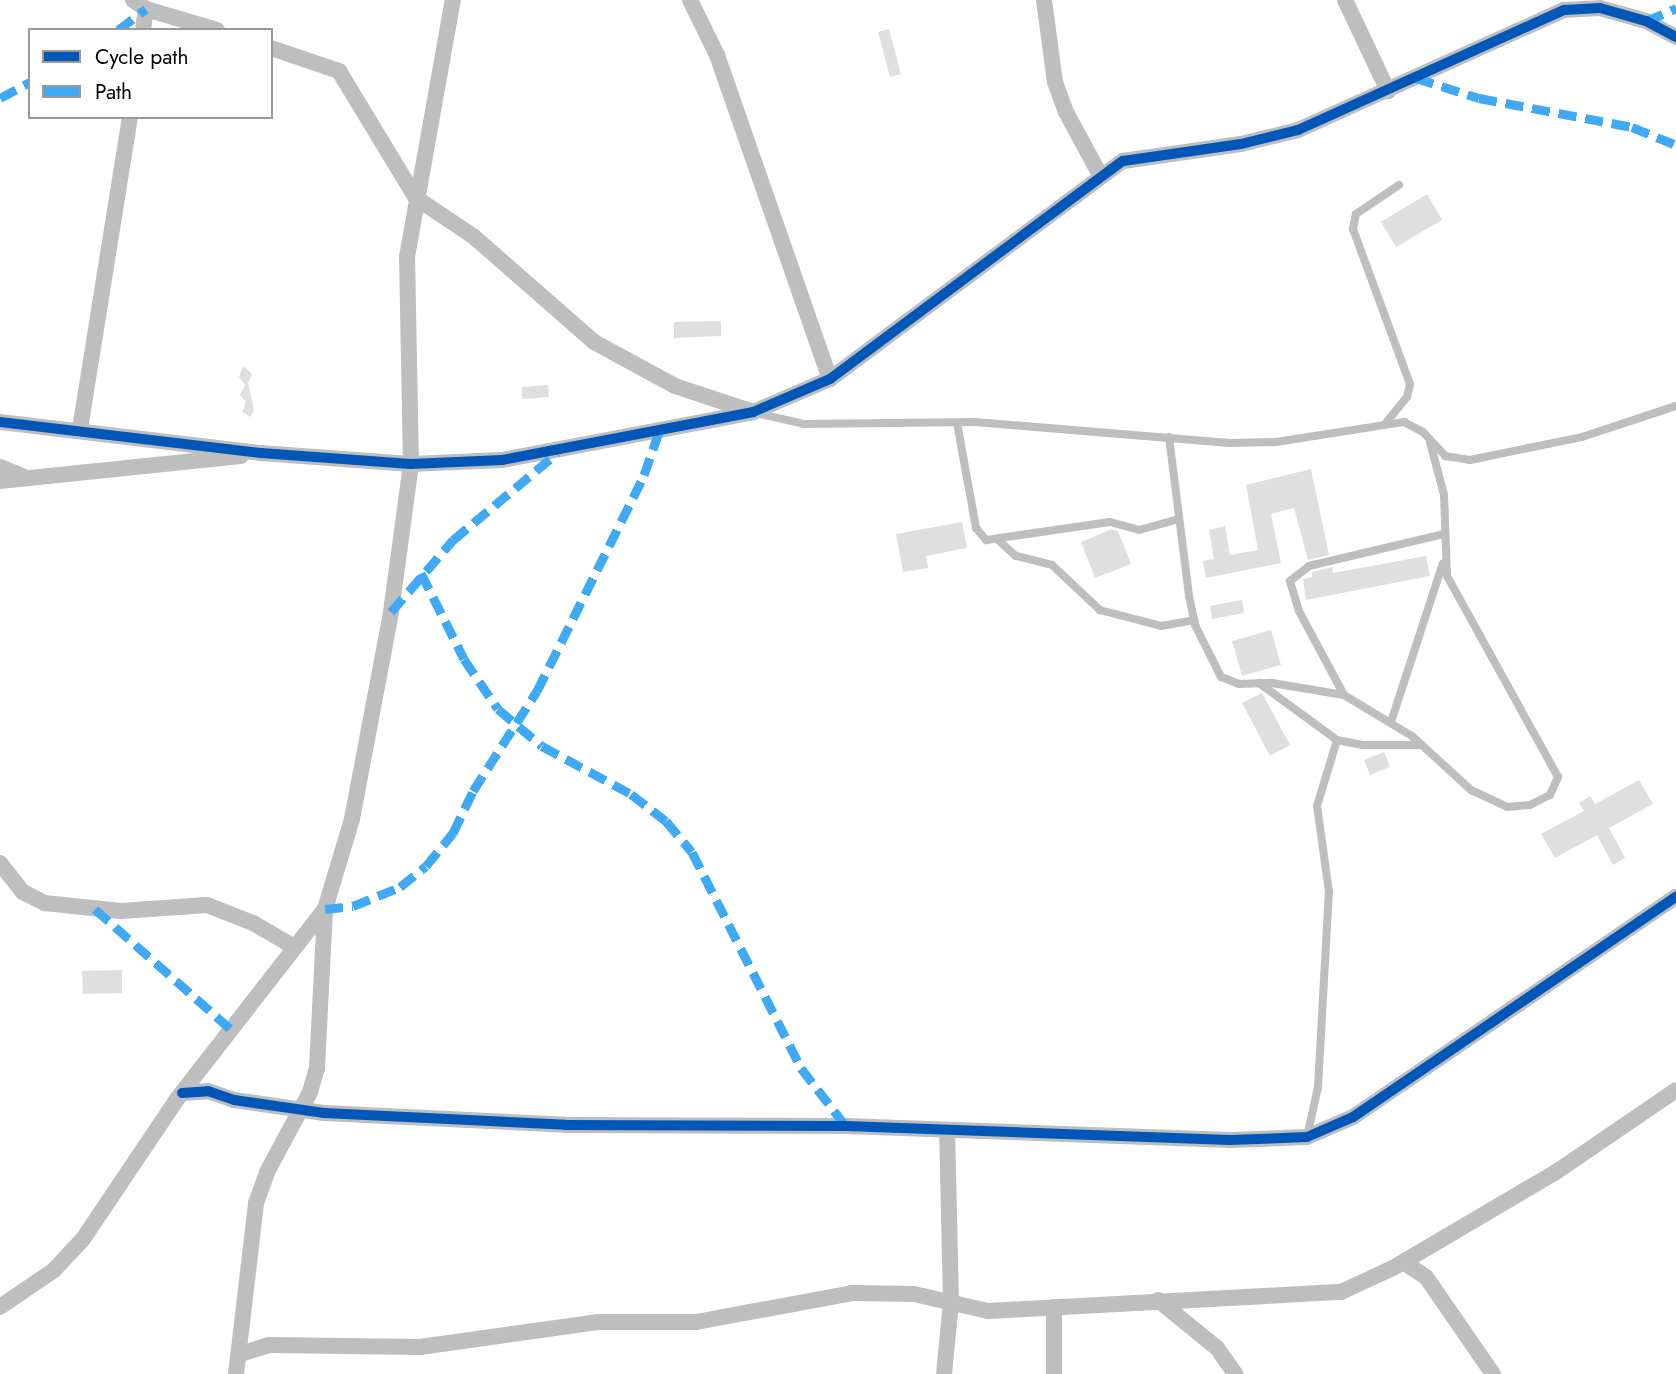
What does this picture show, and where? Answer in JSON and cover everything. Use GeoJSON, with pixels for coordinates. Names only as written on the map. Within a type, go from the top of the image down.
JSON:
{"type":"FeatureCollection","features":[{"type":"Feature","properties":{"kind":"street"},"geometry":{"type":"LineString","coordinates":[[236,1374],[256,1203],[267,1172],[310,1092],[322,1040],[325,909],[352,819],[379,691],[411,464],[406,292],[416,198],[453,0]]}},
{"type":"Feature","properties":{"kind":"street"},"geometry":{"type":"LineString","coordinates":[[690,0],[717,55],[830,379]]}},
{"type":"Feature","properties":{"kind":"street"},"geometry":{"type":"LineString","coordinates":[[1044,0],[1055,82],[1066,112],[1100,175]]}},
{"type":"Feature","properties":{"kind":"street"},"geometry":{"type":"LineString","coordinates":[[1345,0],[1388,91]]}},
{"type":"Feature","properties":{"kind":"street"},"geometry":{"type":"LineString","coordinates":[[143,28],[140,4],[211,28]]}},
{"type":"Feature","properties":{"kind":"street"},"geometry":{"type":"LineString","coordinates":[[0,422],[80,429],[261,453],[411,464],[502,460],[753,412],[830,379],[1100,175],[1123,161],[1149,154],[1270,138],[1388,91],[1575,4],[1618,12],[1676,37]]}},
{"type":"Feature","properties":{"kind":"street"},"geometry":{"type":"LineString","coordinates":[[273,49],[339,71],[416,198],[473,236],[594,342],[676,386],[753,412]]}},
{"type":"Feature","properties":{"kind":"street"},"geometry":{"type":"LineString","coordinates":[[80,429],[130,119]]}},
{"type":"Feature","properties":{"kind":"street"},"geometry":{"type":"LineString","coordinates":[[0,481],[31,480],[261,453]]}},
{"type":"Feature","properties":{"kind":"street"},"geometry":{"type":"LineString","coordinates":[[0,467],[31,480]]}},
{"type":"Feature","properties":{"kind":"street"},"geometry":{"type":"LineString","coordinates":[[0,863],[23,892],[45,903],[121,911],[207,905],[253,923],[294,947]]}},
{"type":"Feature","properties":{"kind":"street"},"geometry":{"type":"LineString","coordinates":[[182,1093],[208,1091],[301,1111],[566,1125],[846,1126],[947,1133],[1230,1140],[1307,1137],[1353,1117],[1676,897]]}},
{"type":"Feature","properties":{"kind":"street"},"geometry":{"type":"LineString","coordinates":[[0,1307],[54,1270],[83,1239],[182,1093],[325,909]]}},
{"type":"Feature","properties":{"kind":"street"},"geometry":{"type":"LineString","coordinates":[[240,1353],[269,1345],[421,1347],[597,1322],[696,1322],[852,1293],[914,1294],[988,1311],[1341,1292],[1403,1262],[1556,1172],[1676,1090]]}},
{"type":"Feature","properties":{"kind":"street"},"geometry":{"type":"LineString","coordinates":[[944,1374],[951,1303],[947,1133]]}},
{"type":"Feature","properties":{"kind":"street"},"geometry":{"type":"LineString","coordinates":[[1403,1262],[1426,1277],[1493,1374]]}},
{"type":"Feature","properties":{"kind":"street"},"geometry":{"type":"LineString","coordinates":[[1158,1300],[1217,1348],[1235,1374]]}},
{"type":"Feature","properties":{"kind":"street"},"geometry":{"type":"LineString","coordinates":[[1054,1307],[1054,1374]]}},
{"type":"Feature","properties":{"kind":"lane"},"geometry":{"type":"LineString","coordinates":[[1385,424],[1407,397],[1410,384],[1353,229],[1356,214],[1399,186]]}},
{"type":"Feature","properties":{"kind":"lane"},"geometry":{"type":"LineString","coordinates":[[1430,442],[1454,458],[1499,456],[1582,438],[1676,406]]}},
{"type":"Feature","properties":{"kind":"lane"},"geometry":{"type":"LineString","coordinates":[[753,412],[804,424],[841,426],[957,423],[1169,438],[1276,442],[1404,422],[1423,432],[1430,442],[1444,495],[1444,561],[1447,576],[1554,768],[1558,785],[1530,805],[1507,807],[1471,789],[1423,745],[1391,722],[1344,695],[1259,683],[1230,683],[1221,677],[1194,620],[1169,438]]}},
{"type":"Feature","properties":{"kind":"lane"},"geometry":{"type":"LineString","coordinates":[[957,423],[976,528],[986,540],[1110,522],[1139,530],[1179,519]]}},
{"type":"Feature","properties":{"kind":"lane"},"geometry":{"type":"LineString","coordinates":[[1344,695],[1299,611],[1290,581],[1309,566],[1443,534]]}},
{"type":"Feature","properties":{"kind":"lane"},"geometry":{"type":"LineString","coordinates":[[997,539],[1016,556],[1052,565],[1100,610],[1161,626],[1194,620]]}},
{"type":"Feature","properties":{"kind":"lane"},"geometry":{"type":"LineString","coordinates":[[1391,722],[1444,561]]}},
{"type":"Feature","properties":{"kind":"lane"},"geometry":{"type":"LineString","coordinates":[[1259,683],[1337,740],[1363,745],[1423,745]]}},
{"type":"Feature","properties":{"kind":"lane"},"geometry":{"type":"LineString","coordinates":[[1307,1137],[1318,1087],[1329,892],[1317,806],[1337,740]]}},
{"type":"Feature","properties":{"kind":"building"},"geometry":{"type":"Polygon","coordinates":[[[889,29],[901,74],[890,77],[878,32],[889,29]]]}},
{"type":"Feature","properties":{"kind":"building"},"geometry":{"type":"Polygon","coordinates":[[[1427,194],[1442,220],[1396,247],[1381,222],[1427,194]]]}},
{"type":"Feature","properties":{"kind":"building"},"geometry":{"type":"Polygon","coordinates":[[[721,321],[721,336],[674,338],[674,322],[721,321]]]}},
{"type":"Feature","properties":{"kind":"building"},"geometry":{"type":"Polygon","coordinates":[[[243,366],[252,374],[248,383],[254,410],[250,417],[242,412],[246,402],[240,395],[245,385],[239,377],[243,366]]]}},
{"type":"Feature","properties":{"kind":"building"},"geometry":{"type":"Polygon","coordinates":[[[548,385],[549,397],[522,399],[522,387],[548,385]]]}},
{"type":"Feature","properties":{"kind":"building"},"geometry":{"type":"Polygon","coordinates":[[[1311,469],[1329,555],[1308,560],[1294,508],[1271,514],[1281,563],[1206,578],[1203,561],[1214,559],[1209,530],[1225,526],[1230,555],[1258,550],[1246,485],[1311,469]]]}},
{"type":"Feature","properties":{"kind":"building"},"geometry":{"type":"Polygon","coordinates":[[[962,522],[967,548],[926,556],[928,568],[903,572],[896,534],[962,522]]]}},
{"type":"Feature","properties":{"kind":"building"},"geometry":{"type":"Polygon","coordinates":[[[1112,529],[1118,531],[1131,564],[1095,578],[1081,542],[1112,529]]]}},
{"type":"Feature","properties":{"kind":"building"},"geometry":{"type":"Polygon","coordinates":[[[1426,556],[1430,576],[1306,600],[1303,579],[1312,577],[1312,572],[1332,567],[1333,573],[1426,556]]]}},
{"type":"Feature","properties":{"kind":"building"},"geometry":{"type":"Polygon","coordinates":[[[1242,600],[1244,613],[1212,619],[1210,606],[1242,600]]]}},
{"type":"Feature","properties":{"kind":"building"},"geometry":{"type":"Polygon","coordinates":[[[1271,630],[1281,665],[1242,676],[1232,641],[1271,630]]]}},
{"type":"Feature","properties":{"kind":"building"},"geometry":{"type":"Polygon","coordinates":[[[1262,693],[1290,745],[1270,756],[1242,703],[1262,693]]]}},
{"type":"Feature","properties":{"kind":"building"},"geometry":{"type":"Polygon","coordinates":[[[1384,752],[1390,767],[1370,775],[1364,760],[1384,752]]]}},
{"type":"Feature","properties":{"kind":"building"},"geometry":{"type":"Polygon","coordinates":[[[1639,780],[1653,804],[1609,828],[1625,858],[1613,865],[1597,835],[1555,858],[1541,834],[1584,811],[1579,803],[1590,796],[1595,804],[1639,780]]]}},
{"type":"Feature","properties":{"kind":"building"},"geometry":{"type":"Polygon","coordinates":[[[122,970],[122,993],[83,994],[82,971],[122,970]]]}},
{"type":"Feature","properties":{"kind":"marked path"},"geometry":{"type":"LineString","coordinates":[[1646,21],[1676,8]]}},
{"type":"Feature","properties":{"kind":"marked path"},"geometry":{"type":"LineString","coordinates":[[121,28],[146,9]]}},
{"type":"Feature","properties":{"kind":"marked path"},"geometry":{"type":"LineString","coordinates":[[1416,78],[1479,98],[1632,127],[1676,145]]}},
{"type":"Feature","properties":{"kind":"marked path"},"geometry":{"type":"LineString","coordinates":[[0,98],[28,83]]}},
{"type":"Feature","properties":{"kind":"marked path"},"geometry":{"type":"LineString","coordinates":[[325,909],[353,906],[400,887],[426,866],[453,833],[473,791],[537,691],[644,475],[660,429]]}},
{"type":"Feature","properties":{"kind":"marked path"},"geometry":{"type":"LineString","coordinates":[[391,612],[453,540],[557,453]]}},
{"type":"Feature","properties":{"kind":"marked path"},"geometry":{"type":"LineString","coordinates":[[421,573],[464,659],[498,709],[542,746],[631,794],[666,821],[692,852],[801,1068],[846,1126]]}},
{"type":"Feature","properties":{"kind":"marked path"},"geometry":{"type":"LineString","coordinates":[[95,909],[232,1030]]}},
{"type":"Feature","properties":{"kind":"cycle path"},"geometry":{"type":"LineString","coordinates":[[0,422],[261,453],[411,464],[502,460],[753,412],[830,379],[1123,161],[1241,144],[1298,130],[1564,10],[1600,8],[1646,21],[1676,37]]}},
{"type":"Feature","properties":{"kind":"cycle path"},"geometry":{"type":"LineString","coordinates":[[182,1093],[208,1091],[234,1100],[324,1113],[566,1125],[846,1126],[1230,1140],[1307,1137],[1353,1117],[1676,897]]}}]}
